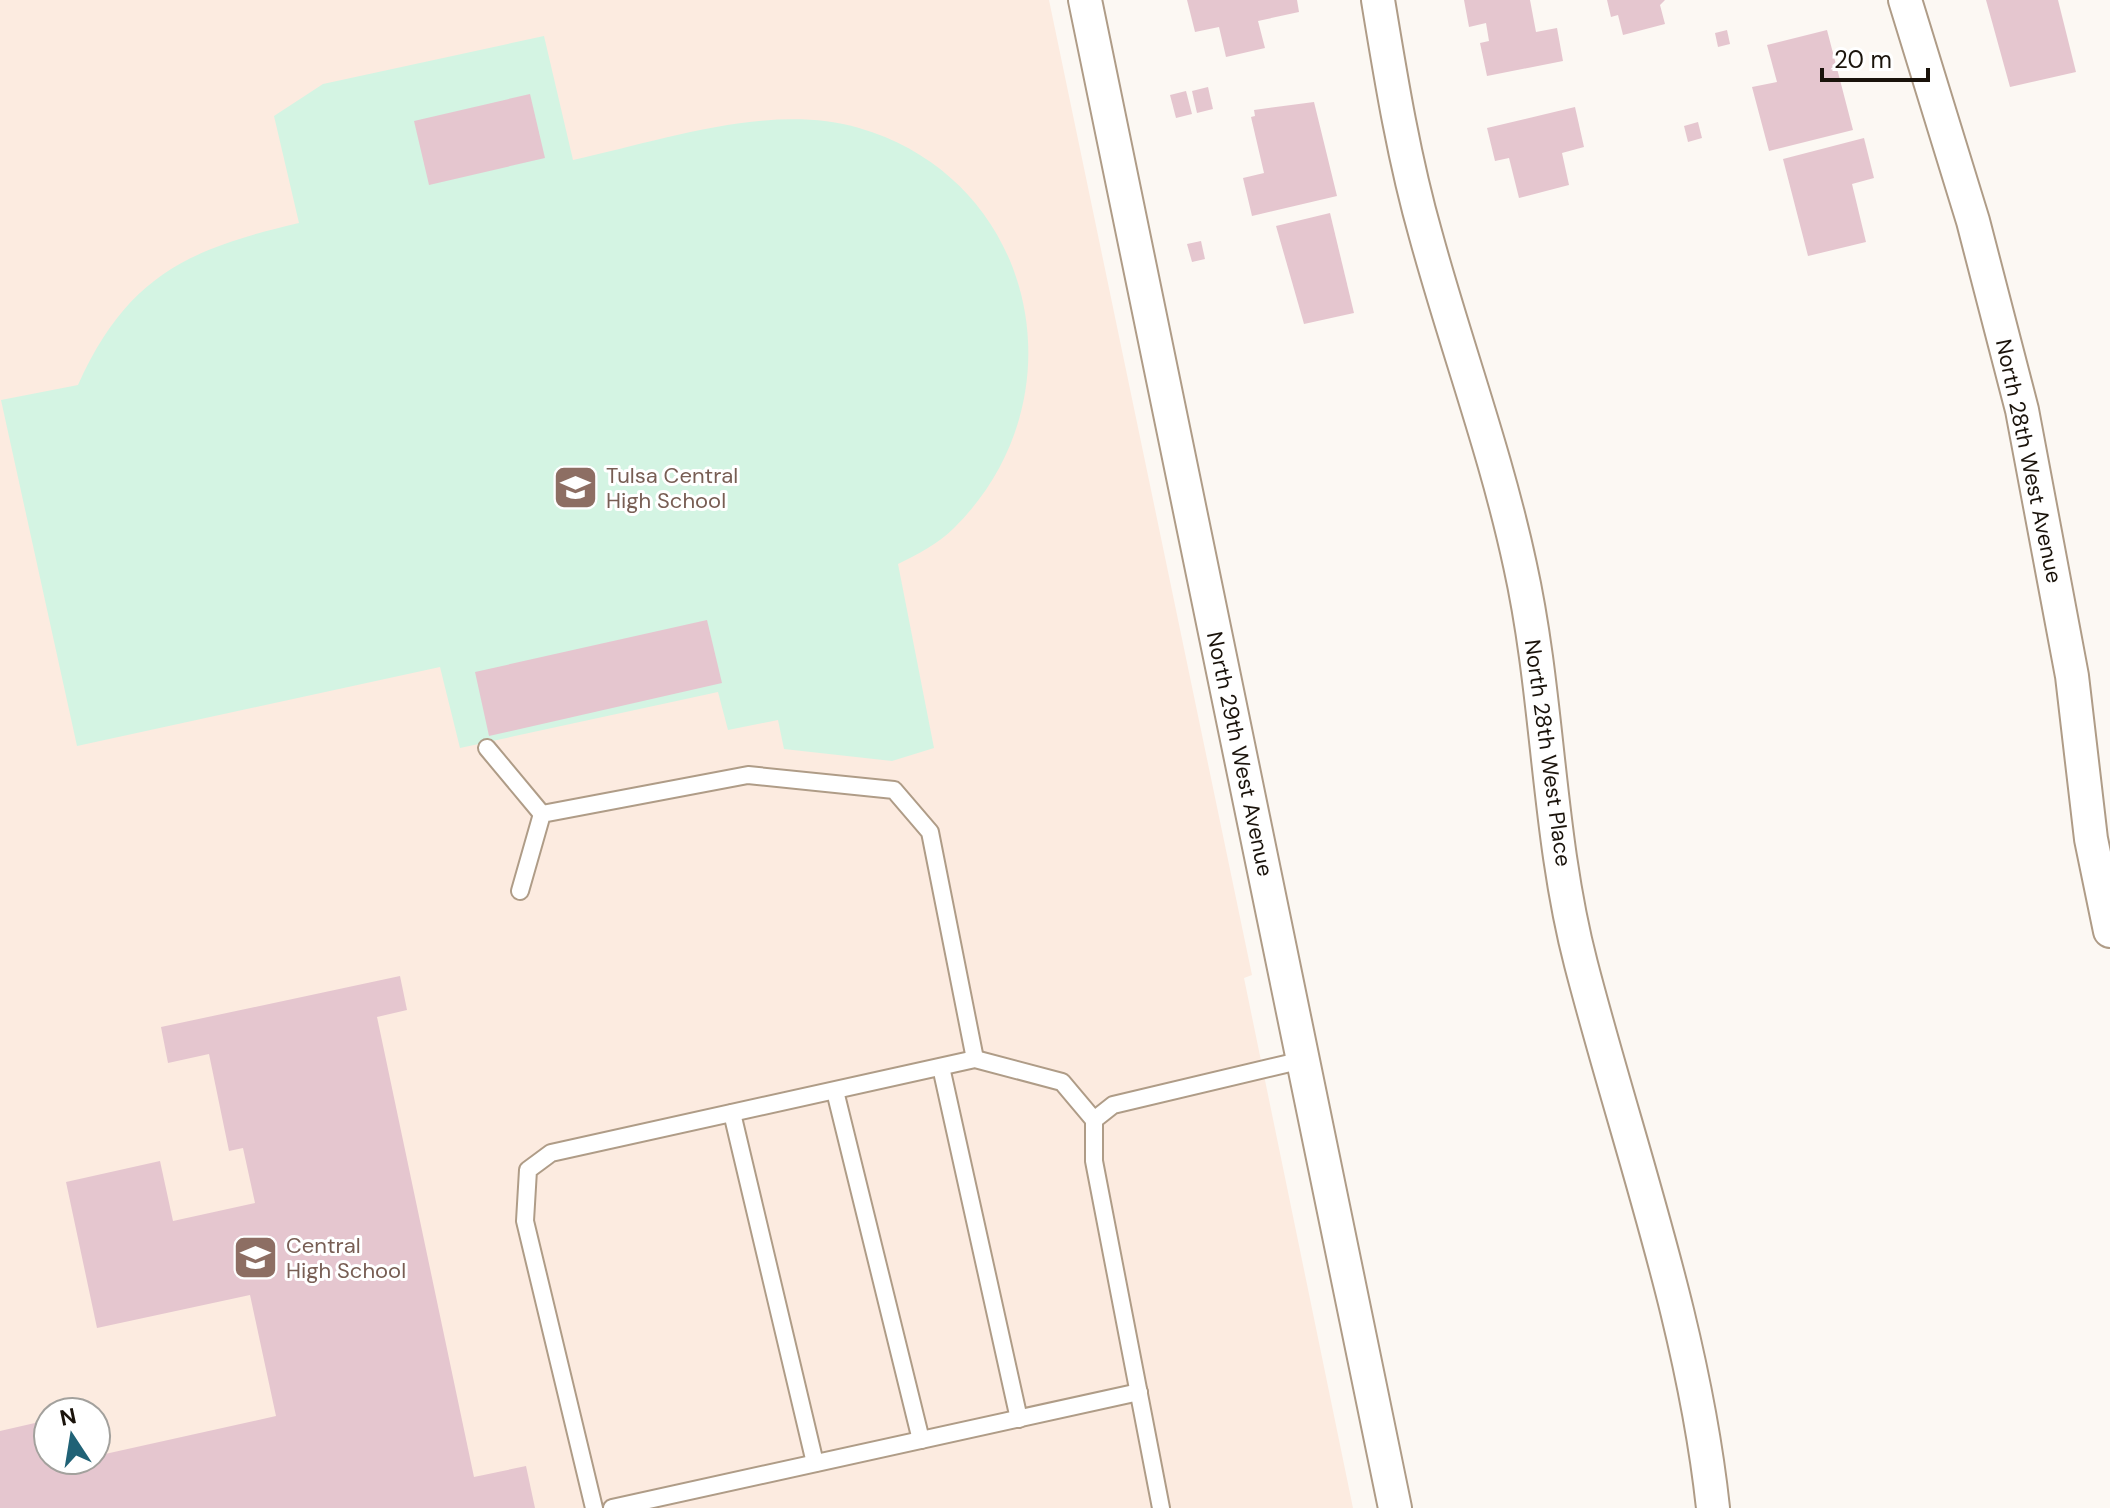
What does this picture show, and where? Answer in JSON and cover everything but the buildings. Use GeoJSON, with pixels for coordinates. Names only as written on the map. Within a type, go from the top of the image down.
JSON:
{"type":"FeatureCollection","features":[{"type":"Feature","properties":{"kind":"street","name":"North 29th West Avenue"},"geometry":{"type":"LineString","coordinates":[[1085,0],[1395,1508]]}},
{"type":"Feature","properties":{"kind":"street","name":"North 28th West Place"},"geometry":{"type":"LineString","coordinates":[[1378,0],[1393,93],[1424,230],[1502,479],[1525,585],[1560,853],[1580,960],[1669,1273],[1713,1508]]}},
{"type":"Feature","properties":{"kind":"street","name":"North 28th West Avenue"},"geometry":{"type":"LineString","coordinates":[[1905,0],[1973,221],[2022,410],[2072,676],[2091,839],[2110,931]]}},
{"type":"Feature","properties":{"kind":"lane"},"geometry":{"type":"LineString","coordinates":[[487,748],[542,814]]}},
{"type":"Feature","properties":{"kind":"lane"},"geometry":{"type":"LineString","coordinates":[[542,814],[748,775],[894,790],[930,832],[975,1059]]}},
{"type":"Feature","properties":{"kind":"lane"},"geometry":{"type":"LineString","coordinates":[[520,891],[542,814]]}},
{"type":"Feature","properties":{"kind":"lane"},"geometry":{"type":"LineString","coordinates":[[594,1508],[525,1221],[528,1170],[551,1153],[975,1059],[1062,1082],[1094,1120],[1094,1161],[1161,1508]]}},
{"type":"Feature","properties":{"kind":"lane"},"geometry":{"type":"LineString","coordinates":[[1094,1120],[1113,1105],[1303,1060]]}},
{"type":"Feature","properties":{"kind":"lane"},"geometry":{"type":"LineString","coordinates":[[941,1067],[1019,1419]]}},
{"type":"Feature","properties":{"kind":"lane"},"geometry":{"type":"LineString","coordinates":[[835,1091],[921,1440]]}},
{"type":"Feature","properties":{"kind":"lane"},"geometry":{"type":"LineString","coordinates":[[732,1113],[815,1463]]}},
{"type":"Feature","properties":{"kind":"lane"},"geometry":{"type":"LineString","coordinates":[[612,1508],[1139,1392]]}},
{"type":"Feature","properties":{"kind":"shaded area","name":"Tulsa Central High School"},"geometry":{"type":"Polygon","coordinates":[[[0,0],[1049,0],[1252,975],[1244,978],[1353,1508],[0,1508],[0,0]]]}},
{"type":"Feature","properties":{"kind":"green space"},"geometry":{"type":"Polygon","coordinates":[[[544,36],[573,160],[716,127],[789,119],[825,121],[859,128],[920,155],[968,194],[1002,244],[1022,300],[1028,359],[1019,419],[995,476],[954,528],[935,544],[898,564],[934,748],[892,761],[784,749],[778,720],[728,730],[718,692],[460,748],[440,667],[77,746],[1,400],[78,385],[118,317],[140,293],[165,273],[225,244],[299,223],[274,116],[323,84],[544,36]]]}},
{"type":"Feature","properties":{"kind":"place","name":"Tulsa Central High School"},"geometry":{"type":"Point","coordinates":[575,488]}},
{"type":"Feature","properties":{"kind":"place","name":"Central High School"},"geometry":{"type":"Point","coordinates":[255,1258]}}]}
